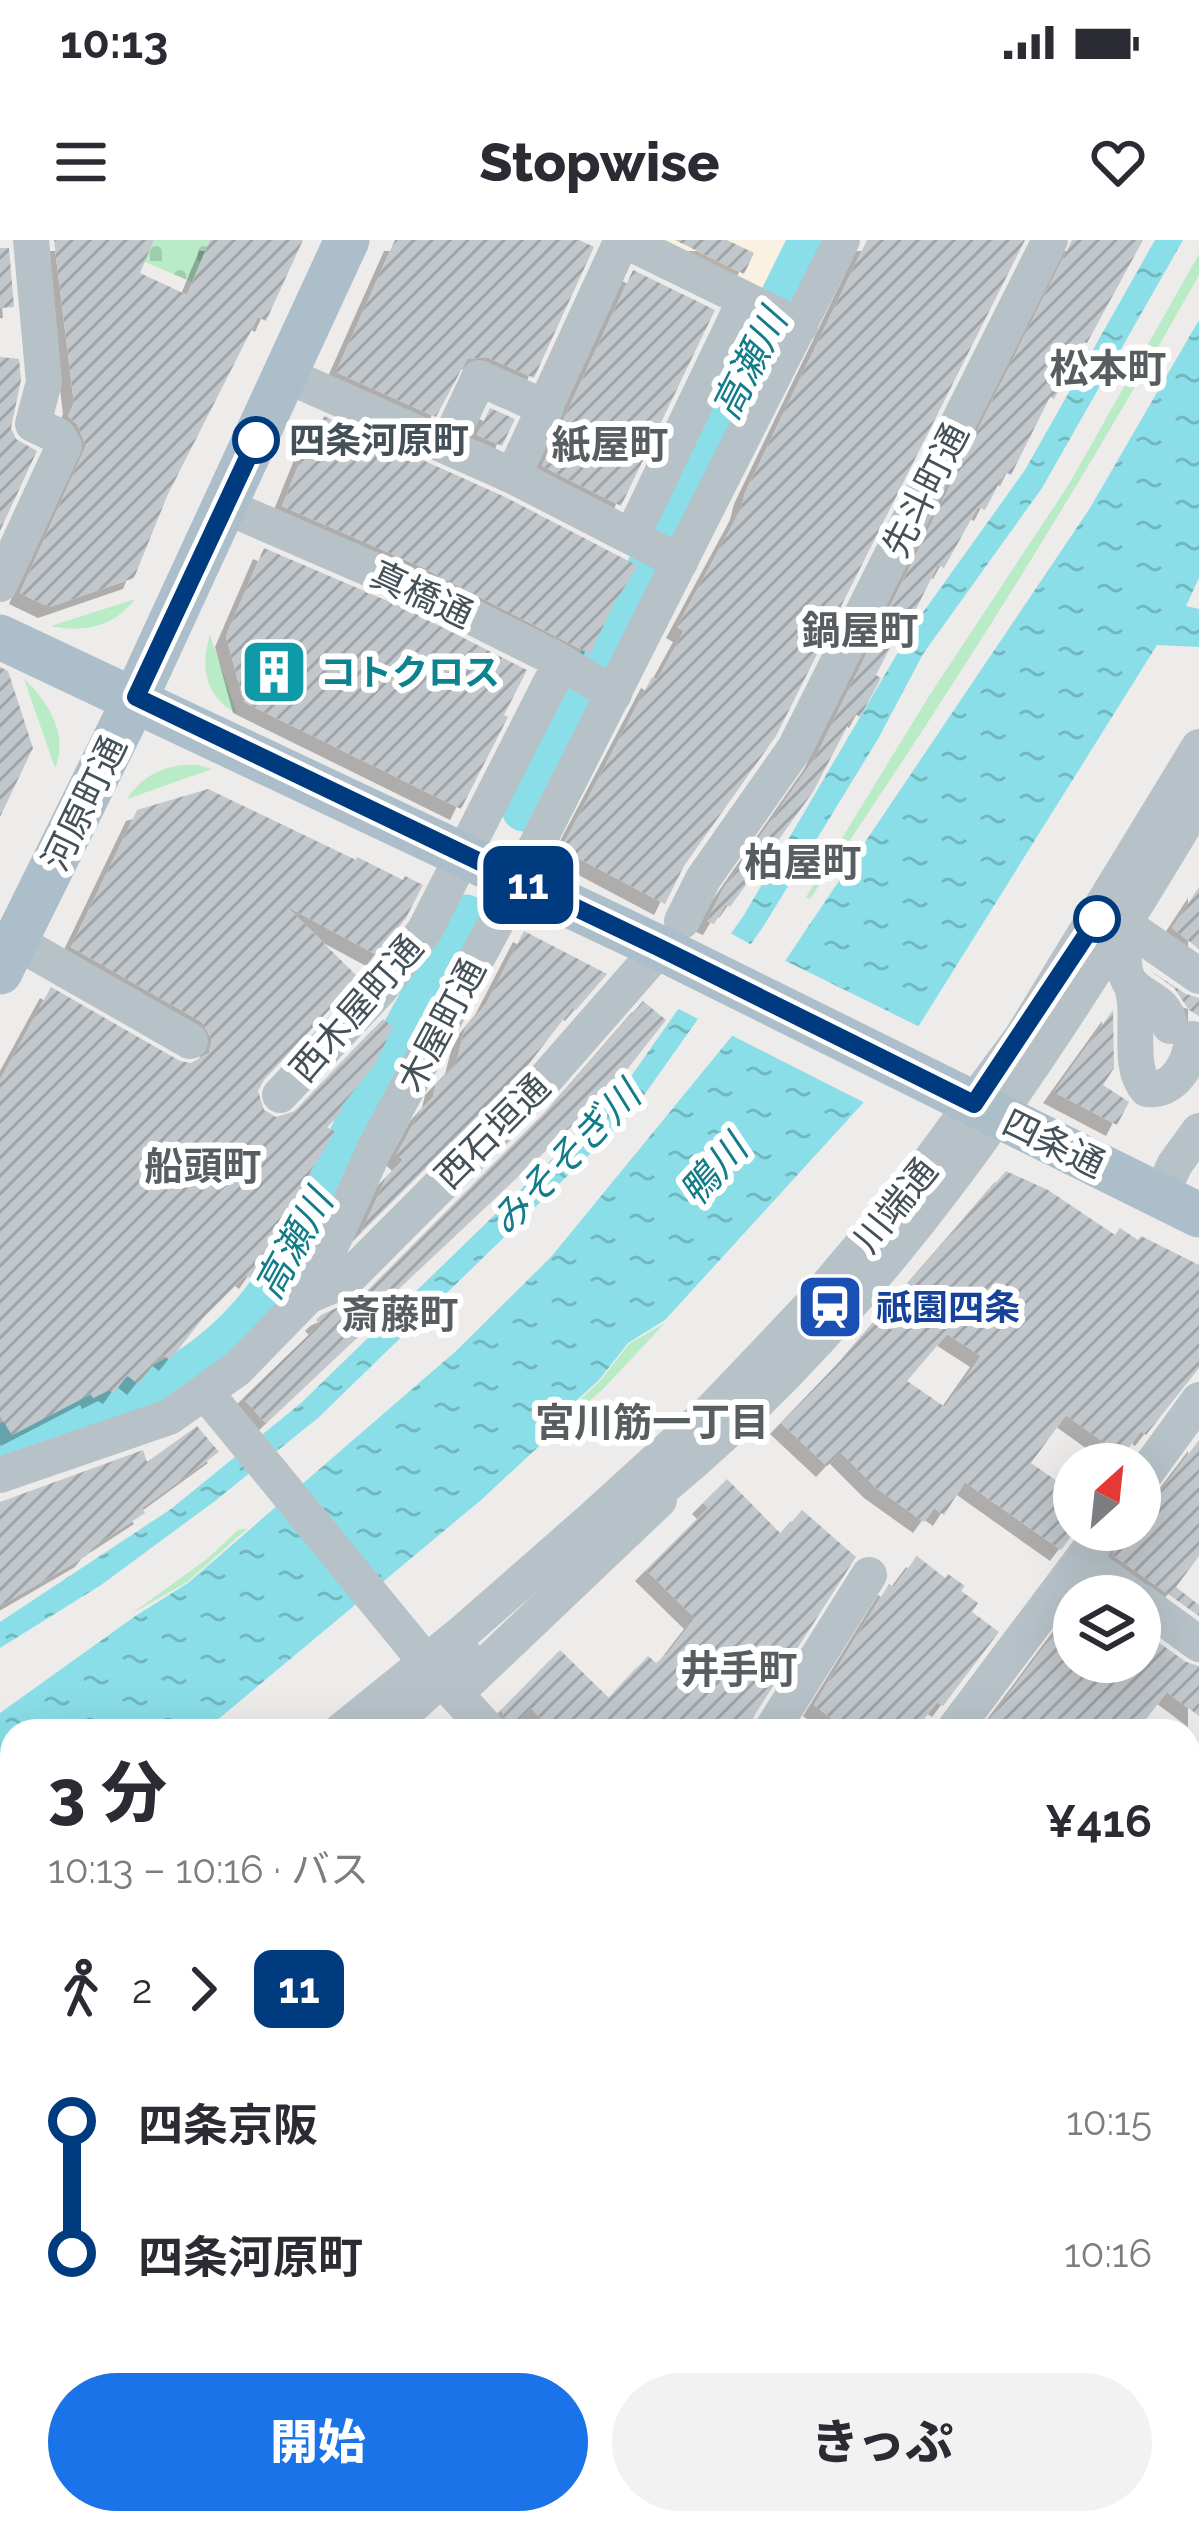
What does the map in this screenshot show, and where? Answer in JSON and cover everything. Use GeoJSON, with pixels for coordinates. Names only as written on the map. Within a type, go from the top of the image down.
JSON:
{"type":"FeatureCollection","features":[{"type":"Feature","properties":{"kind":"main road","name":"河原町通"},"geometry":{"type":"LineString","coordinates":[[8,957],[136,697],[346,240]]}},
{"type":"Feature","properties":{"kind":"main road","name":"四条通"},"geometry":{"type":"LineString","coordinates":[[0,637],[519,880],[681,945],[919,1076],[1179,1205]]}},
{"type":"Feature","properties":{"kind":"street"},"geometry":{"type":"LineString","coordinates":[[0,584],[64,446],[58,436],[16,418],[44,382],[32,240]]}},
{"type":"Feature","properties":{"kind":"street"},"geometry":{"type":"LineString","coordinates":[[286,374],[514,476],[658,550],[773,313],[623,240],[514,476]]}},
{"type":"Feature","properties":{"kind":"street","name":"木屋町通"},"geometry":{"type":"LineString","coordinates":[[0,1475],[170,1417],[237,1369],[308,1296],[376,1146],[519,880],[589,680],[773,313],[842,240]]}},
{"type":"Feature","properties":{"kind":"street","name":"先斗町通"},"geometry":{"type":"LineString","coordinates":[[681,945],[703,879],[795,748],[1050,240]]}},
{"type":"Feature","properties":{"kind":"street"},"geometry":{"type":"LineString","coordinates":[[448,446],[479,378],[546,408]]}},
{"type":"Feature","properties":{"kind":"street","name":"真橋通"},"geometry":{"type":"LineString","coordinates":[[225,506],[414,588],[589,680]]}},
{"type":"Feature","properties":{"kind":"street","name":"西木屋町通"},"geometry":{"type":"LineString","coordinates":[[280,1095],[379,990],[425,930],[550,682],[589,680]]}},
{"type":"Feature","properties":{"kind":"street","name":"川端通"},"geometry":{"type":"LineString","coordinates":[[364,1719],[441,1679],[616,1544],[842,1315],[935,1203],[1199,747]]}},
{"type":"Feature","properties":{"kind":"street","name":"川端通"},"geometry":{"type":"LineString","coordinates":[[397,1719],[714,1408],[987,1110],[1124,924],[1199,800]]}},
{"type":"Feature","properties":{"kind":"street"},"geometry":{"type":"LineString","coordinates":[[1124,924],[1199,976]]}},
{"type":"Feature","properties":{"kind":"street"},"geometry":{"type":"LineString","coordinates":[[1124,924],[1125,970],[1138,1008],[1138,1075],[1147,1088],[1174,1054],[1162,1005],[1131,984]]}},
{"type":"Feature","properties":{"kind":"street","name":"西石垣通"},"geometry":{"type":"LineString","coordinates":[[308,1296],[346,1280],[681,945]]}},
{"type":"Feature","properties":{"kind":"street"},"geometry":{"type":"LineString","coordinates":[[8,957],[190,1041]]}},
{"type":"Feature","properties":{"kind":"street"},"geometry":{"type":"LineString","coordinates":[[1179,1205],[1199,1131]]}},
{"type":"Feature","properties":{"kind":"street"},"geometry":{"type":"LineString","coordinates":[[205,1392],[479,1719]]}},
{"type":"Feature","properties":{"kind":"street"},"geometry":{"type":"LineString","coordinates":[[1161,1452],[1199,1400]]}},
{"type":"Feature","properties":{"kind":"street"},"geometry":{"type":"LineString","coordinates":[[962,1719],[1089,1551]]}},
{"type":"Feature","properties":{"kind":"street"},"geometry":{"type":"LineString","coordinates":[[1082,1560],[1103,1575]]}},
{"type":"Feature","properties":{"kind":"street"},"geometry":{"type":"LineString","coordinates":[[779,1719],[869,1575]]}},
{"type":"Feature","properties":{"kind":"street"},"geometry":{"type":"LineString","coordinates":[[1161,1616],[1199,1644]]}},
{"type":"Feature","properties":{"kind":"street"},"geometry":{"type":"LineString","coordinates":[[420,1719],[441,1679]]}},
{"type":"Feature","properties":{"kind":"shaded area"},"geometry":{"type":"Polygon","coordinates":[[[638,240],[802,240],[772,303],[638,240]]]}},
{"type":"Feature","properties":{"kind":"green space"},"geometry":{"type":"Polygon","coordinates":[[[154,240],[210,240],[192,282],[100,243],[152,244],[154,240]]]}},
{"type":"Feature","properties":{"kind":"green space"},"geometry":{"type":"Polygon","coordinates":[[[1199,254],[1199,275],[1060,513],[912,746],[810,899],[806,897],[929,696],[1069,484],[1199,254]]]}},
{"type":"Feature","properties":{"kind":"green space"},"geometry":{"type":"Polygon","coordinates":[[[135,599],[118,616],[98,626],[51,626],[135,599]]]}},
{"type":"Feature","properties":{"kind":"green space"},"geometry":{"type":"Polygon","coordinates":[[[210,635],[237,714],[218,699],[208,680],[210,635]]]}},
{"type":"Feature","properties":{"kind":"green space"},"geometry":{"type":"Polygon","coordinates":[[[24,679],[54,719],[59,743],[55,768],[24,679]]]}},
{"type":"Feature","properties":{"kind":"green space"},"geometry":{"type":"Polygon","coordinates":[[[199,765],[212,769],[127,799],[141,782],[158,772],[199,765]]]}},
{"type":"Feature","properties":{"kind":"green space"},"geometry":{"type":"Polygon","coordinates":[[[665,1323],[603,1389],[552,1433],[556,1422],[600,1381],[629,1344],[665,1323]]]}},
{"type":"Feature","properties":{"kind":"green space"},"geometry":{"type":"Polygon","coordinates":[[[248,1528],[187,1582],[131,1614],[207,1559],[238,1530],[248,1528]]]}},
{"type":"Feature","properties":{"kind":"water","name":"みそそぎ川"},"geometry":{"type":"Polygon","coordinates":[[[1155,240],[1183,240],[1042,488],[923,654],[878,739],[763,927],[630,1115],[318,1418],[101,1585],[0,1648],[0,1622],[171,1509],[301,1403],[618,1095],[744,915],[914,625],[1025,470],[1155,240]]]}},
{"type":"Feature","properties":{"kind":"water","name":"鴨川"},"geometry":{"type":"Polygon","coordinates":[[[1199,320],[1199,578],[1186,606],[1199,609],[1199,647],[1157,645],[918,1027],[863,1103],[665,1320],[628,1343],[599,1380],[554,1421],[550,1436],[481,1500],[218,1719],[0,1719],[0,1713],[188,1583],[456,1351],[551,1257],[732,1036],[1090,508],[1199,320]]]}},
{"type":"Feature","properties":{"kind":"pier"},"geometry":{"type":"Polygon","coordinates":[[[726,931],[756,947],[704,1022],[673,1006],[726,931]]]}},
{"type":"Feature","properties":{"kind":"pier"},"geometry":{"type":"Polygon","coordinates":[[[780,958],[924,1029],[869,1105],[727,1033],[780,958]]]}},
{"type":"Feature","properties":{"kind":"building"},"geometry":{"type":"Polygon","coordinates":[[[54,240],[154,240],[140,273],[187,295],[210,240],[303,240],[266,321],[258,317],[168,494],[134,578],[49,607],[20,593],[86,446],[77,424],[68,416],[74,403],[54,240]]]}},
{"type":"Feature","properties":{"kind":"building"},"geometry":{"type":"Polygon","coordinates":[[[395,240],[579,240],[594,247],[534,378],[487,357],[467,359],[436,417],[336,372],[395,240]]]}},
{"type":"Feature","properties":{"kind":"building"},"geometry":{"type":"Polygon","coordinates":[[[675,240],[727,240],[754,253],[744,274],[675,240]]]}},
{"type":"Feature","properties":{"kind":"building"},"geometry":{"type":"Polygon","coordinates":[[[867,240],[1025,240],[776,736],[684,866],[665,904],[561,849],[652,677],[657,680],[684,631],[677,627],[741,509],[867,240]]]}},
{"type":"Feature","properties":{"kind":"building"},"geometry":{"type":"Polygon","coordinates":[[[1072,240],[1143,240],[1054,399],[1050,397],[1011,475],[1005,472],[985,510],[978,507],[944,568],[938,565],[903,635],[898,632],[860,717],[855,714],[849,723],[813,792],[730,907],[726,904],[714,924],[707,921],[722,891],[815,758],[1072,240]]]}},
{"type":"Feature","properties":{"kind":"building"},"geometry":{"type":"Polygon","coordinates":[[[0,248],[9,248],[14,307],[0,308],[0,248]]]}},
{"type":"Feature","properties":{"kind":"building"},"geometry":{"type":"Polygon","coordinates":[[[633,270],[715,310],[621,506],[542,466],[633,270]]]}},
{"type":"Feature","properties":{"kind":"building"},"geometry":{"type":"Polygon","coordinates":[[[0,357],[19,359],[21,380],[11,428],[16,439],[37,451],[0,531],[0,357]]]}},
{"type":"Feature","properties":{"kind":"building"},"geometry":{"type":"Polygon","coordinates":[[[490,408],[515,419],[502,446],[477,435],[490,408]]]}},
{"type":"Feature","properties":{"kind":"building"},"geometry":{"type":"Polygon","coordinates":[[[324,416],[503,496],[638,566],[590,654],[424,568],[282,506],[314,427],[318,429],[324,416]]]}},
{"type":"Feature","properties":{"kind":"building"},"geometry":{"type":"Polygon","coordinates":[[[264,548],[404,608],[531,672],[527,670],[504,715],[508,717],[461,809],[244,702],[226,636],[264,548]]]}},
{"type":"Feature","properties":{"kind":"building"},"geometry":{"type":"Polygon","coordinates":[[[0,667],[8,671],[33,748],[0,817],[0,667]]]}},
{"type":"Feature","properties":{"kind":"building"},"geometry":{"type":"Polygon","coordinates":[[[208,789],[356,860],[423,885],[406,918],[377,955],[286,906],[359,978],[264,1080],[258,1091],[264,1110],[276,1117],[295,1111],[383,1019],[393,1027],[375,1064],[327,1127],[335,1132],[311,1171],[297,1211],[250,1278],[246,1275],[204,1317],[170,1360],[162,1354],[138,1384],[127,1375],[114,1393],[109,1390],[93,1398],[91,1394],[12,1435],[0,1415],[0,1080],[51,987],[180,1061],[191,1063],[209,1053],[212,1040],[202,1022],[71,947],[137,810],[208,789]]]}},
{"type":"Feature","properties":{"kind":"building"},"geometry":{"type":"Polygon","coordinates":[[[1199,887],[1199,949],[1172,928],[1199,887]]]}},
{"type":"Feature","properties":{"kind":"building"},"geometry":{"type":"Polygon","coordinates":[[[524,931],[607,974],[576,1010],[572,1008],[525,1069],[361,1233],[387,1176],[403,1160],[397,1154],[433,1097],[436,1084],[456,1063],[465,1029],[486,1004],[524,931]]]}},
{"type":"Feature","properties":{"kind":"building"},"geometry":{"type":"Polygon","coordinates":[[[1149,970],[1199,998],[1199,1016],[1174,988],[1149,970]]]}},
{"type":"Feature","properties":{"kind":"building"},"geometry":{"type":"Polygon","coordinates":[[[643,1001],[666,1020],[614,1086],[398,1289],[403,1294],[266,1423],[243,1398],[320,1324],[316,1320],[321,1315],[362,1296],[558,1099],[643,1001]]]}},
{"type":"Feature","properties":{"kind":"building"},"geometry":{"type":"Polygon","coordinates":[[[1113,1010],[1114,1068],[1103,1085],[1129,1102],[1117,1125],[1054,1092],[1113,1010]]]}},
{"type":"Feature","properties":{"kind":"building"},"geometry":{"type":"Polygon","coordinates":[[[1006,1171],[1048,1190],[1115,1235],[1120,1228],[1199,1265],[1199,1368],[1146,1435],[1141,1431],[1132,1443],[1105,1443],[1066,1415],[1031,1463],[1053,1478],[1053,1544],[965,1482],[944,1515],[934,1508],[924,1522],[875,1487],[840,1452],[827,1466],[781,1423],[1006,1171]],[[947,1334],[907,1381],[945,1407],[981,1356],[947,1334]]]}},
{"type":"Feature","properties":{"kind":"building"},"geometry":{"type":"Polygon","coordinates":[[[197,1426],[219,1452],[86,1556],[0,1606],[0,1502],[143,1450],[147,1462],[197,1426]]]}},
{"type":"Feature","properties":{"kind":"building"},"geometry":{"type":"Polygon","coordinates":[[[1199,1440],[1199,1556],[1176,1587],[1199,1605],[1199,1616],[1161,1589],[1161,1575],[1141,1575],[1113,1555],[1115,1551],[1161,1551],[1161,1490],[1199,1440]]]}},
{"type":"Feature","properties":{"kind":"building"},"geometry":{"type":"Polygon","coordinates":[[[727,1479],[781,1534],[802,1510],[856,1557],[752,1719],[542,1719],[531,1708],[520,1719],[506,1719],[501,1710],[560,1650],[609,1698],[648,1656],[656,1663],[668,1653],[695,1618],[646,1570],[708,1508],[703,1503],[727,1479]]]}},
{"type":"Feature","properties":{"kind":"building"},"geometry":{"type":"Polygon","coordinates":[[[917,1556],[945,1578],[948,1574],[965,1586],[961,1591],[978,1603],[972,1612],[999,1632],[943,1706],[937,1702],[924,1719],[832,1719],[814,1705],[889,1584],[894,1587],[917,1556]]]}},
{"type":"Feature","properties":{"kind":"building"},"geometry":{"type":"Polygon","coordinates":[[[1053,1635],[1053,1683],[1161,1683],[1161,1644],[1199,1666],[1199,1716],[1167,1692],[1146,1719],[990,1719],[1053,1635]]]}},
{"type":"Feature","properties":{"kind":"waterway","name":"高瀬川"},"geometry":{"type":"LineString","coordinates":[[524,809],[811,240]]}},
{"type":"Feature","properties":{"kind":"waterway","name":"高瀬川"},"geometry":{"type":"LineString","coordinates":[[0,1447],[151,1391],[211,1355],[244,1325],[271,1291],[315,1217],[371,1095],[466,917]]}},
{"type":"Feature","properties":{"kind":"bus line","name":"11"},"geometry":{"type":"LineString","coordinates":[[256,440],[136,697],[974,1104],[1097,919]]}},
{"type":"Feature","properties":{"kind":"place","name":"四条河原町"},"geometry":{"type":"Point","coordinates":[256,440]}},
{"type":"Feature","properties":{"kind":"place","name":"コトクロス"},"geometry":{"type":"Point","coordinates":[274,672]}},
{"type":"Feature","properties":{"kind":"place","name":"祇園四条"},"geometry":{"type":"Point","coordinates":[830,1307]}},
{"type":"Feature","properties":{"kind":"district","name":"松本町"},"geometry":{"type":"Point","coordinates":[1108,368]}},
{"type":"Feature","properties":{"kind":"district","name":"紙屋町"},"geometry":{"type":"Point","coordinates":[610,444]}},
{"type":"Feature","properties":{"kind":"district","name":"鍋屋町"},"geometry":{"type":"Point","coordinates":[860,630]}},
{"type":"Feature","properties":{"kind":"district","name":"柏屋町"},"geometry":{"type":"Point","coordinates":[803,862]}},
{"type":"Feature","properties":{"kind":"district","name":"船頭町"},"geometry":{"type":"Point","coordinates":[203,1166]}},
{"type":"Feature","properties":{"kind":"district","name":"斎藤町"},"geometry":{"type":"Point","coordinates":[400,1314]}},
{"type":"Feature","properties":{"kind":"district","name":"宮川筋一丁目"},"geometry":{"type":"Point","coordinates":[652,1422]}},
{"type":"Feature","properties":{"kind":"district","name":"井手町"},"geometry":{"type":"Point","coordinates":[739,1669]}}]}
